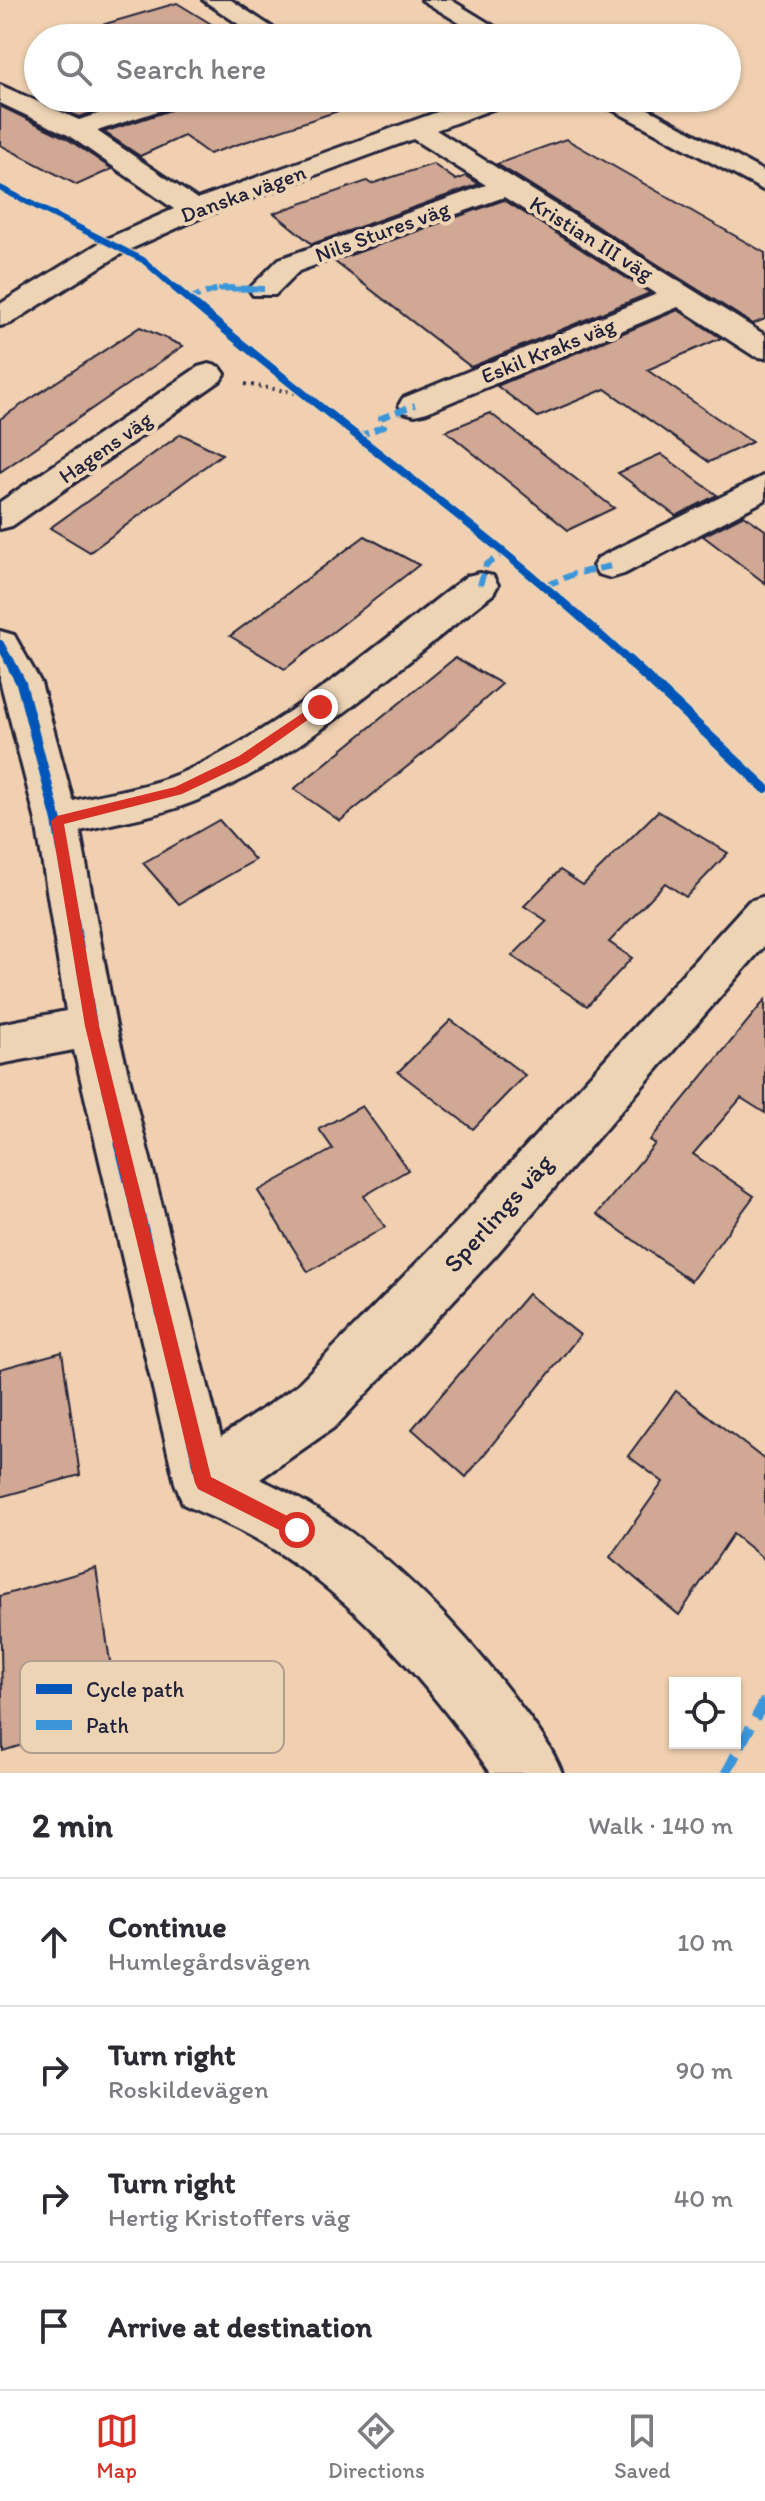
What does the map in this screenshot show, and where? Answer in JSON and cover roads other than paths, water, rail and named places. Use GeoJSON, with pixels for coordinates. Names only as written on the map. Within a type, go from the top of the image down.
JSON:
{"type":"FeatureCollection","features":[{"type":"Feature","properties":{"kind":"street"},"geometry":{"type":"LineString","coordinates":[[215,0],[254,24]]}},
{"type":"Feature","properties":{"kind":"street"},"geometry":{"type":"LineString","coordinates":[[434,0],[476,24]]}},
{"type":"Feature","properties":{"kind":"street"},"geometry":{"type":"LineString","coordinates":[[0,93],[24,104]]}},
{"type":"Feature","properties":{"kind":"street"},"geometry":{"type":"LineString","coordinates":[[41,112],[77,129],[194,210]]}},
{"type":"Feature","properties":{"kind":"street"},"geometry":{"type":"LineString","coordinates":[[77,129],[130,112]]}},
{"type":"Feature","properties":{"kind":"street","name":"Danska vägen"},"geometry":{"type":"LineString","coordinates":[[0,317],[114,246],[194,210],[464,112]]}},
{"type":"Feature","properties":{"kind":"street"},"geometry":{"type":"LineString","coordinates":[[635,112],[765,183]]}},
{"type":"Feature","properties":{"kind":"street","name":"Kristian III väg"},"geometry":{"type":"LineString","coordinates":[[417,130],[765,349]]}},
{"type":"Feature","properties":{"kind":"street","name":"Nils Stures väg"},"geometry":{"type":"LineString","coordinates":[[264,289],[289,265],[509,186]]}},
{"type":"Feature","properties":{"kind":"street","name":"Eskil Kraks väg"},"geometry":{"type":"LineString","coordinates":[[415,405],[681,295]]}},
{"type":"Feature","properties":{"kind":"street","name":"Hagens väg"},"geometry":{"type":"LineString","coordinates":[[0,518],[209,374]]}},
{"type":"Feature","properties":{"kind":"street"},"geometry":{"type":"LineString","coordinates":[[611,566],[765,486]]}},
{"type":"Feature","properties":{"kind":"street"},"geometry":{"type":"LineString","coordinates":[[57,821],[178,791],[243,760],[320,707],[480,585]]}},
{"type":"Feature","properties":{"kind":"street"},"geometry":{"type":"LineString","coordinates":[[0,644],[21,683],[57,821],[92,1026],[204,1483],[297,1530],[399,1610],[478,1699],[530,1773]]}},
{"type":"Feature","properties":{"kind":"street","name":"Sperlings väg"},"geometry":{"type":"LineString","coordinates":[[204,1483],[316,1406],[486,1228],[765,914]]}},
{"type":"Feature","properties":{"kind":"street"},"geometry":{"type":"LineString","coordinates":[[0,1044],[92,1026]]}}]}
